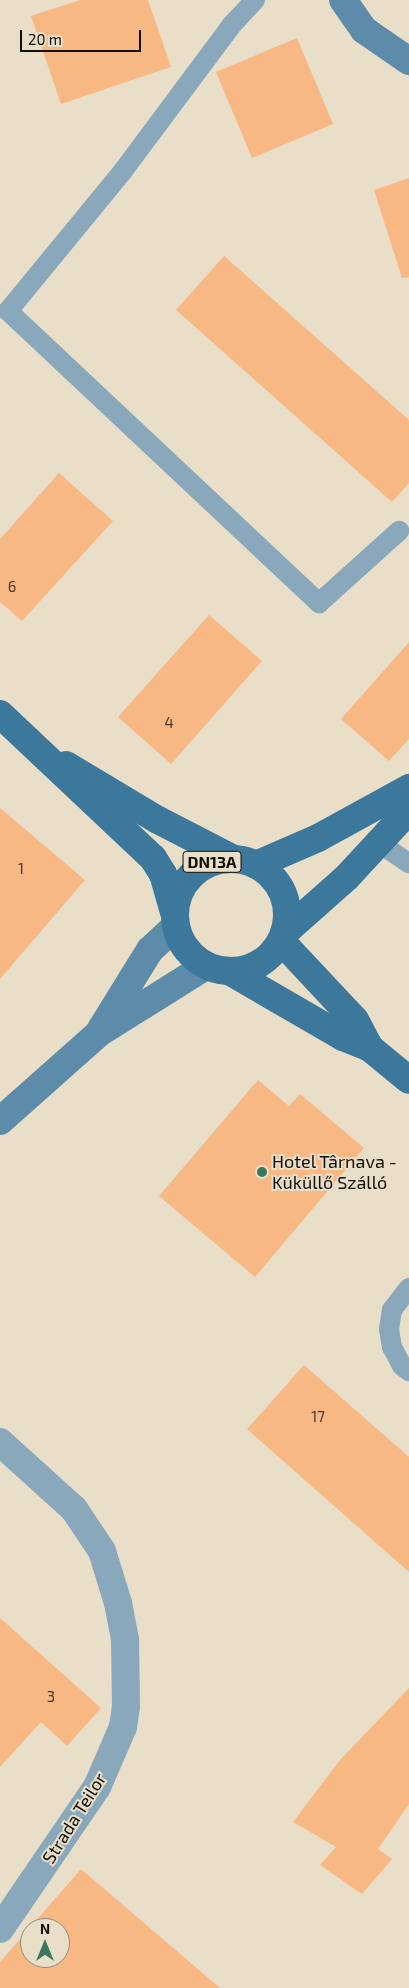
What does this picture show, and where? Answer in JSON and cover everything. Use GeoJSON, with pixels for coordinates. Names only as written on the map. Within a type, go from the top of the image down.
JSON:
{"type":"FeatureCollection","features":[{"type":"Feature","properties":{"kind":"main road"},"geometry":{"type":"LineString","coordinates":[[343,0],[364,30],[409,61]]}},
{"type":"Feature","properties":{"kind":"main road","name":"DN13A"},"geometry":{"type":"LineString","coordinates":[[0,714],[43,752],[80,793],[153,858],[163,874],[175,919],[186,950],[343,1037],[370,1048],[409,1080]]}},
{"type":"Feature","properties":{"kind":"main road","name":"DN13A"},"geometry":{"type":"LineString","coordinates":[[43,752],[158,820],[272,877],[283,894],[287,913],[282,937],[355,1020],[370,1048]]}},
{"type":"Feature","properties":{"kind":"main road","name":"DN13A"},"geometry":{"type":"LineString","coordinates":[[175,919],[180,891],[193,874],[212,862],[245,862],[318,838],[409,788]]}},
{"type":"Feature","properties":{"kind":"main road"},"geometry":{"type":"LineString","coordinates":[[0,1121],[99,1032],[218,969],[250,968],[268,958],[282,937],[379,843],[409,810]]}},
{"type":"Feature","properties":{"kind":"main road"},"geometry":{"type":"LineString","coordinates":[[99,1032],[150,950],[175,919]]}},
{"type":"Feature","properties":{"kind":"street","name":"Strada Teilor"},"geometry":{"type":"LineString","coordinates":[[0,1442],[74,1509],[102,1551],[118,1603],[125,1640],[126,1706],[122,1727],[97,1787],[0,1929]]}},
{"type":"Feature","properties":{"kind":"lane"},"geometry":{"type":"LineString","coordinates":[[255,0],[231,26],[124,171],[8,312],[319,603],[399,531]]}},
{"type":"Feature","properties":{"kind":"lane"},"geometry":{"type":"LineString","coordinates":[[379,843],[409,863]]}},
{"type":"Feature","properties":{"kind":"lane"},"geometry":{"type":"LineString","coordinates":[[409,1288],[392,1310],[389,1329],[392,1347],[402,1366],[409,1371]]}},
{"type":"Feature","properties":{"kind":"building"},"geometry":{"type":"Polygon","coordinates":[[[80,0],[148,0],[171,67],[61,104],[31,16],[80,0]]]}},
{"type":"Feature","properties":{"kind":"building"},"geometry":{"type":"Polygon","coordinates":[[[297,38],[333,124],[252,158],[216,72],[297,38]]]}},
{"type":"Feature","properties":{"kind":"building"},"geometry":{"type":"Polygon","coordinates":[[[409,178],[409,277],[402,278],[374,190],[409,178]]]}},
{"type":"Feature","properties":{"kind":"building"},"geometry":{"type":"Polygon","coordinates":[[[224,256],[409,420],[409,483],[392,502],[176,310],[224,256]]]}},
{"type":"Feature","properties":{"kind":"building"},"geometry":{"type":"Polygon","coordinates":[[[59,473],[113,521],[22,621],[0,602],[0,539],[59,473]]]}},
{"type":"Feature","properties":{"kind":"building"},"geometry":{"type":"Polygon","coordinates":[[[209,615],[262,661],[171,764],[118,717],[209,615]]]}},
{"type":"Feature","properties":{"kind":"building"},"geometry":{"type":"Polygon","coordinates":[[[409,642],[409,739],[389,761],[341,719],[409,642]]]}},
{"type":"Feature","properties":{"kind":"building"},"geometry":{"type":"Polygon","coordinates":[[[0,808],[85,880],[0,979],[0,808]]]}},
{"type":"Feature","properties":{"kind":"building","name":"Hotel Târnava - Küküllő Szálló"},"geometry":{"type":"Polygon","coordinates":[[[258,1080],[289,1106],[300,1094],[364,1148],[255,1277],[159,1196],[258,1080]]]}},
{"type":"Feature","properties":{"kind":"building"},"geometry":{"type":"Polygon","coordinates":[[[304,1365],[409,1457],[409,1572],[247,1429],[304,1365]]]}},
{"type":"Feature","properties":{"kind":"building"},"geometry":{"type":"Polygon","coordinates":[[[0,1618],[101,1708],[67,1746],[41,1722],[0,1767],[0,1618]]]}},
{"type":"Feature","properties":{"kind":"building"},"geometry":{"type":"Polygon","coordinates":[[[409,1688],[409,1804],[378,1849],[392,1859],[362,1894],[320,1865],[336,1847],[293,1822],[340,1760],[409,1688]]]}},
{"type":"Feature","properties":{"kind":"building"},"geometry":{"type":"Polygon","coordinates":[[[81,1869],[220,1988],[0,1988],[0,1962],[20,1939],[20,1968],[70,1968],[70,1918],[38,1918],[81,1869]]]}},
{"type":"Feature","properties":{"kind":"place","name":"Hotel Târnava - Küküllő Szálló"},"geometry":{"type":"Point","coordinates":[262,1172]}}]}
